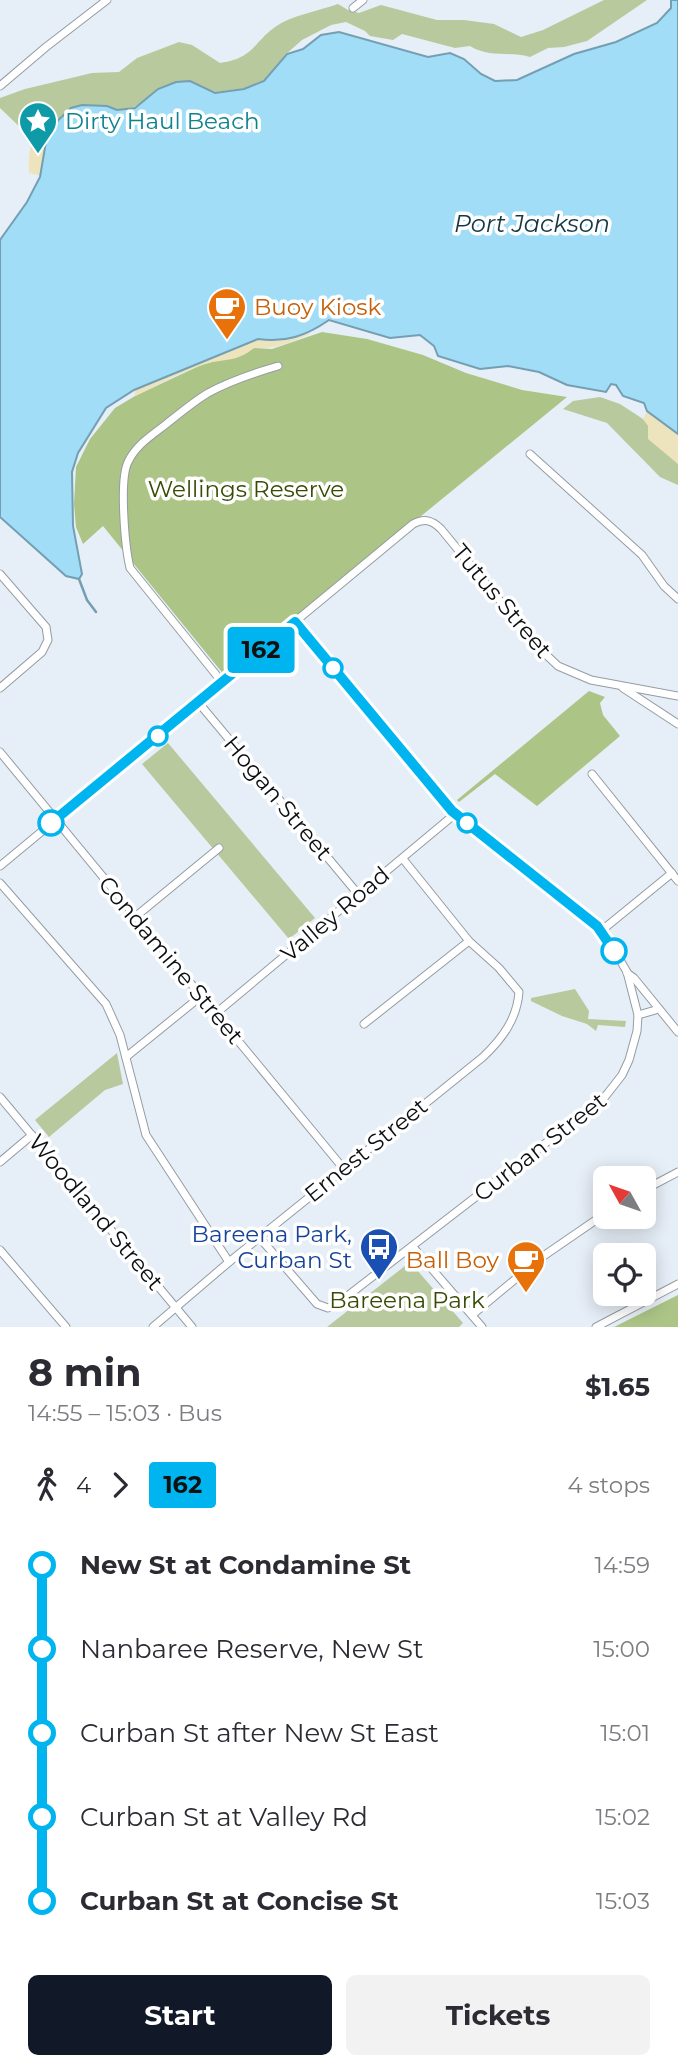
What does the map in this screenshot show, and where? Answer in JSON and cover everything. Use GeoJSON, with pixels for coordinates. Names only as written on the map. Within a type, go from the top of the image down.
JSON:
{"type":"FeatureCollection","features":[{"type":"Feature","properties":{"kind":"street"},"geometry":{"type":"LineString","coordinates":[[0,86],[107,0]]}},
{"type":"Feature","properties":{"kind":"street"},"geometry":{"type":"LineString","coordinates":[[354,8],[363,0]]}},
{"type":"Feature","properties":{"kind":"street"},"geometry":{"type":"LineString","coordinates":[[222,682],[130,568],[124,497],[126,464],[146,439],[203,397],[243,377],[278,366]]}},
{"type":"Feature","properties":{"kind":"street"},"geometry":{"type":"LineString","coordinates":[[530,454],[642,555],[664,586],[678,599]]}},
{"type":"Feature","properties":{"kind":"street","name":"Tutus Street"},"geometry":{"type":"LineString","coordinates":[[295,622],[413,524],[421,520],[430,521],[441,528],[551,660],[573,674],[620,686]]}},
{"type":"Feature","properties":{"kind":"street"},"geometry":{"type":"LineString","coordinates":[[0,574],[46,626],[48,640],[42,652],[0,688]]}},
{"type":"Feature","properties":{"kind":"street"},"geometry":{"type":"LineString","coordinates":[[0,866],[295,622]]}},
{"type":"Feature","properties":{"kind":"street","name":"Curban Street"},"geometry":{"type":"LineString","coordinates":[[259,1237],[313,1301],[328,1307],[342,1301],[604,1098],[622,1075],[629,1060],[637,1031],[638,1015],[626,972],[601,930],[455,814],[295,622]]}},
{"type":"Feature","properties":{"kind":"street"},"geometry":{"type":"LineString","coordinates":[[620,686],[678,696]]}},
{"type":"Feature","properties":{"kind":"street"},"geometry":{"type":"LineString","coordinates":[[620,686],[678,724]]}},
{"type":"Feature","properties":{"kind":"street","name":"Hogan Street"},"geometry":{"type":"LineString","coordinates":[[198,702],[358,894]]}},
{"type":"Feature","properties":{"kind":"street","name":"Condamine Street"},"geometry":{"type":"LineString","coordinates":[[0,752],[343,1168]]}},
{"type":"Feature","properties":{"kind":"street"},"geometry":{"type":"LineString","coordinates":[[592,774],[678,881]]}},
{"type":"Feature","properties":{"kind":"street","name":"Valley Road"},"geometry":{"type":"LineString","coordinates":[[215,1014],[455,814]]}},
{"type":"Feature","properties":{"kind":"street"},"geometry":{"type":"LineString","coordinates":[[135,917],[219,848]]}},
{"type":"Feature","properties":{"kind":"street"},"geometry":{"type":"LineString","coordinates":[[364,1024],[469,942],[402,859]]}},
{"type":"Feature","properties":{"kind":"street"},"geometry":{"type":"LineString","coordinates":[[601,930],[672,873]]}},
{"type":"Feature","properties":{"kind":"street"},"geometry":{"type":"LineString","coordinates":[[0,883],[106,1003],[115,1020],[146,1135],[229,1262]]}},
{"type":"Feature","properties":{"kind":"street","name":"Ernest Street"},"geometry":{"type":"LineString","coordinates":[[153,1327],[259,1237],[496,1045],[511,1024],[518,1005],[519,992],[499,968],[469,942]]}},
{"type":"Feature","properties":{"kind":"street"},"geometry":{"type":"LineString","coordinates":[[626,972],[635,978],[678,1032]]}},
{"type":"Feature","properties":{"kind":"street"},"geometry":{"type":"LineString","coordinates":[[126,1057],[200,997]]}},
{"type":"Feature","properties":{"kind":"street"},"geometry":{"type":"LineString","coordinates":[[638,1015],[659,1009]]}},
{"type":"Feature","properties":{"kind":"street","name":"Woodland Street"},"geometry":{"type":"LineString","coordinates":[[0,1097],[192,1327]]}},
{"type":"Feature","properties":{"kind":"street"},"geometry":{"type":"LineString","coordinates":[[0,1162],[32,1135]]}},
{"type":"Feature","properties":{"kind":"street"},"geometry":{"type":"LineString","coordinates":[[656,1184],[678,1172]]}},
{"type":"Feature","properties":{"kind":"street"},"geometry":{"type":"LineString","coordinates":[[472,1315],[542,1257],[593,1222]]}},
{"type":"Feature","properties":{"kind":"street"},"geometry":{"type":"LineString","coordinates":[[413,1247],[482,1327]]}},
{"type":"Feature","properties":{"kind":"street"},"geometry":{"type":"LineString","coordinates":[[0,1251],[66,1327]]}},
{"type":"Feature","properties":{"kind":"street"},"geometry":{"type":"LineString","coordinates":[[596,1327],[678,1284]]}},
{"type":"Feature","properties":{"kind":"green space"},"geometry":{"type":"Polygon","coordinates":[[[604,0],[647,0],[587,41],[548,48],[530,57],[484,52],[470,46],[455,48],[402,34],[393,40],[370,36],[346,22],[331,25],[302,40],[285,55],[269,80],[246,88],[216,92],[187,82],[167,86],[134,107],[62,119],[25,132],[0,108],[0,98],[25,89],[92,73],[119,72],[137,58],[179,42],[192,45],[220,63],[231,61],[252,50],[267,33],[282,23],[338,4],[359,13],[381,5],[437,20],[494,24],[521,37],[543,30],[604,0]]]}},
{"type":"Feature","properties":{"kind":"green space","name":"Wellings Reserve"},"geometry":{"type":"Polygon","coordinates":[[[322,332],[367,339],[423,355],[466,373],[522,390],[567,397],[225,676],[103,526],[83,544],[76,527],[76,467],[90,439],[115,408],[135,396],[199,366],[254,348],[272,349],[322,332]]]}},
{"type":"Feature","properties":{"kind":"green space"},"geometry":{"type":"Polygon","coordinates":[[[600,397],[620,404],[643,419],[678,464],[678,485],[660,477],[607,423],[563,409],[573,401],[600,397]]]}},
{"type":"Feature","properties":{"kind":"green space"},"geometry":{"type":"Polygon","coordinates":[[[589,691],[605,697],[600,703],[603,715],[620,736],[537,806],[495,774],[459,802],[457,800],[589,691]]]}},
{"type":"Feature","properties":{"kind":"green space"},"geometry":{"type":"Polygon","coordinates":[[[168,743],[315,918],[289,939],[142,764],[168,743]]]}},
{"type":"Feature","properties":{"kind":"green space"},"geometry":{"type":"Polygon","coordinates":[[[575,989],[589,1011],[588,1019],[626,1021],[625,1027],[598,1025],[596,1031],[587,1024],[531,1001],[531,998],[575,989]]]}},
{"type":"Feature","properties":{"kind":"green space"},"geometry":{"type":"Polygon","coordinates":[[[117,1053],[123,1084],[105,1090],[49,1137],[35,1120],[117,1053]]]}},
{"type":"Feature","properties":{"kind":"green space","name":"Bareena Park"},"geometry":{"type":"Polygon","coordinates":[[[410,1262],[463,1323],[459,1327],[327,1327],[410,1262]]]}},
{"type":"Feature","properties":{"kind":"green space"},"geometry":{"type":"Polygon","coordinates":[[[678,1295],[678,1327],[614,1327],[678,1295]]]}},
{"type":"Feature","properties":{"kind":"sand","name":"Dirty Haul Beach"},"geometry":{"type":"Polygon","coordinates":[[[45,131],[48,136],[42,176],[29,173],[29,155],[35,139],[45,131]]]}},
{"type":"Feature","properties":{"kind":"sand"},"geometry":{"type":"Polygon","coordinates":[[[308,329],[310,334],[289,343],[270,348],[254,348],[235,358],[202,365],[135,396],[135,388],[215,346],[308,329]]]}},
{"type":"Feature","properties":{"kind":"sand"},"geometry":{"type":"Polygon","coordinates":[[[647,411],[678,434],[678,464],[648,439],[648,426],[643,419],[647,411]]]}},
{"type":"Feature","properties":{"kind":"water","name":"Port Jackson"},"geometry":{"type":"Polygon","coordinates":[[[671,0],[678,0],[678,434],[647,411],[644,403],[623,396],[616,385],[611,384],[606,392],[567,385],[539,372],[508,366],[480,369],[438,356],[434,346],[420,335],[390,338],[329,320],[295,337],[258,339],[134,390],[106,408],[78,453],[72,472],[73,526],[82,574],[79,579],[66,576],[0,517],[0,240],[27,202],[40,177],[48,130],[71,108],[82,105],[107,106],[117,110],[135,108],[158,89],[176,82],[190,81],[215,93],[244,89],[264,81],[287,54],[303,49],[321,35],[339,32],[428,57],[450,53],[464,59],[481,74],[495,81],[517,80],[574,54],[616,42],[657,23],[671,8],[671,0]]]}},
{"type":"Feature","properties":{"kind":"waterway"},"geometry":{"type":"LineString","coordinates":[[79,579],[87,600],[96,612]]}},
{"type":"Feature","properties":{"kind":"bus line","name":"162"},"geometry":{"type":"LineString","coordinates":[[51,823],[295,622],[452,811],[597,926],[614,951]]}},
{"type":"Feature","properties":{"kind":"place","name":"Dirty Haul Beach"},"geometry":{"type":"Point","coordinates":[38,155]}},
{"type":"Feature","properties":{"kind":"place","name":"Buoy Kiosk"},"geometry":{"type":"Point","coordinates":[227,341]}},
{"type":"Feature","properties":{"kind":"place","name":"Bareena Park, Curban St"},"geometry":{"type":"Point","coordinates":[379,1281]}},
{"type":"Feature","properties":{"kind":"place","name":"Ball Boy"},"geometry":{"type":"Point","coordinates":[526,1294]}}]}
